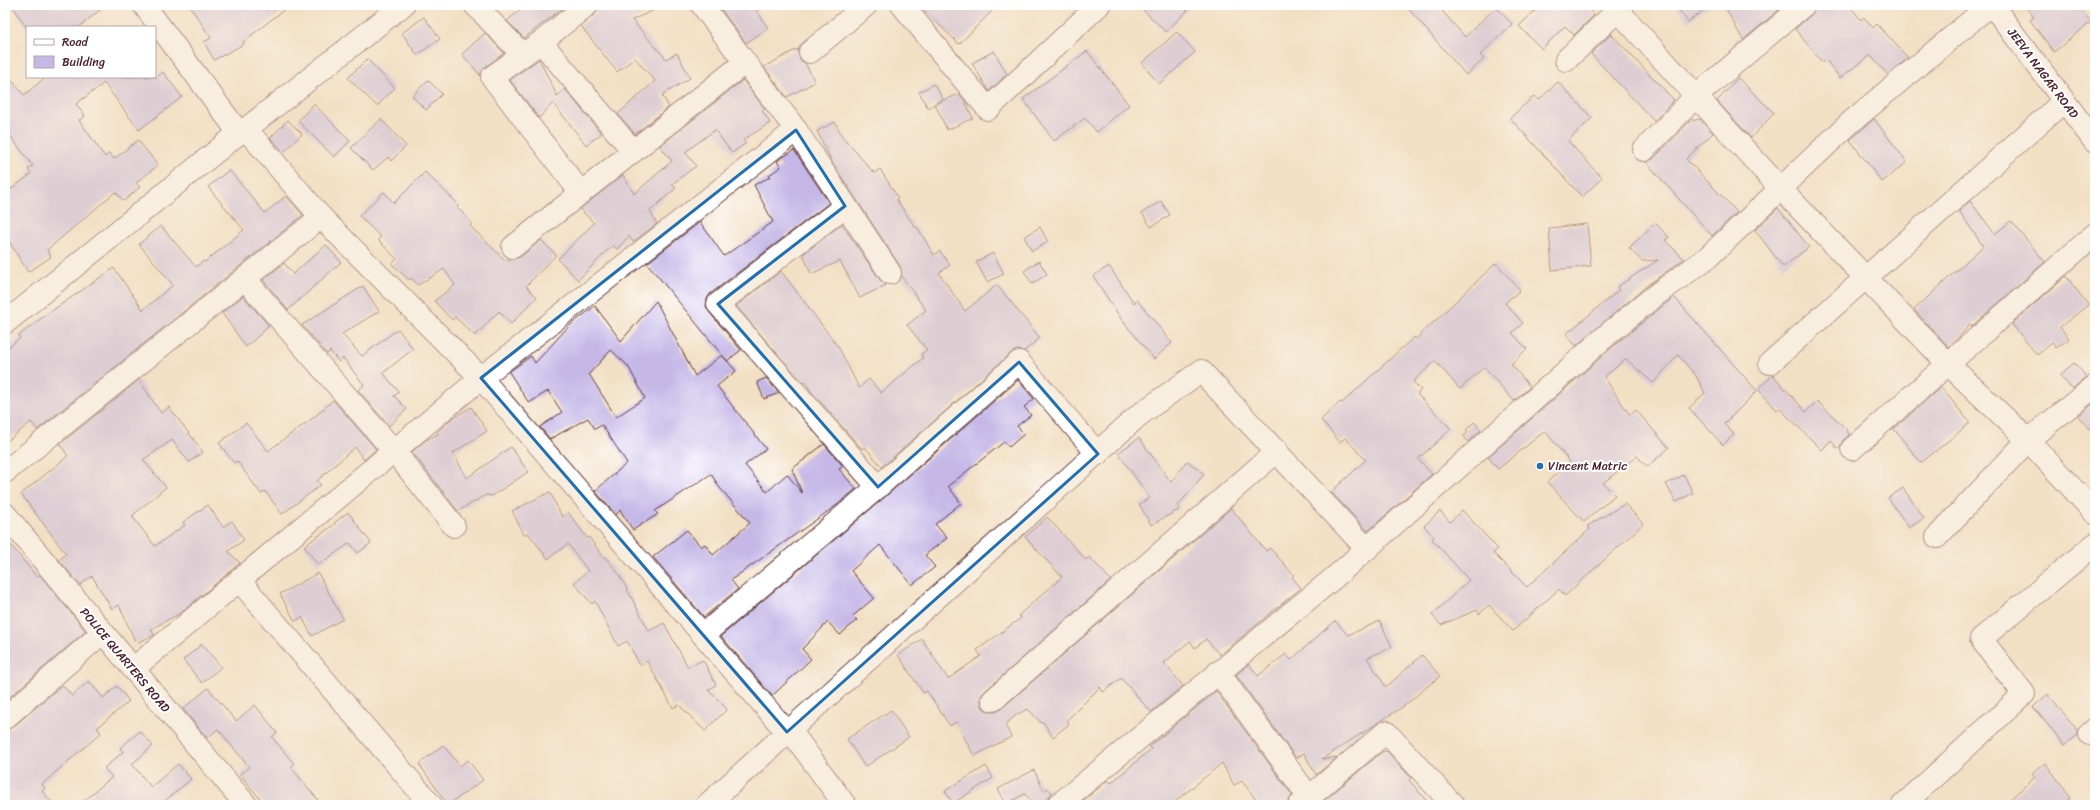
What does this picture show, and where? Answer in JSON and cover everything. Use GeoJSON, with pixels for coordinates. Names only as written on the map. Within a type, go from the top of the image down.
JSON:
{"type":"FeatureCollection","features":[{"type":"Feature","properties":{"kind":"street"},"geometry":{"type":"LineString","coordinates":[[144,5],[243,131],[321,217],[481,378],[789,731],[845,805]]}},
{"type":"Feature","properties":{"kind":"street"},"geometry":{"type":"LineString","coordinates":[[5,322],[403,5]]}},
{"type":"Feature","properties":{"kind":"street"},"geometry":{"type":"LineString","coordinates":[[475,5],[523,54]]}},
{"type":"Feature","properties":{"kind":"street"},"geometry":{"type":"LineString","coordinates":[[581,193],[492,77],[541,42],[587,5]]}},
{"type":"Feature","properties":{"kind":"street"},"geometry":{"type":"LineString","coordinates":[[702,5],[744,63],[796,130],[890,272]]}},
{"type":"Feature","properties":{"kind":"street"},"geometry":{"type":"LineString","coordinates":[[810,52],[866,5]]}},
{"type":"Feature","properties":{"kind":"street"},"geometry":{"type":"LineString","coordinates":[[902,5],[988,109],[1086,9]]}},
{"type":"Feature","properties":{"kind":"street"},"geometry":{"type":"LineString","coordinates":[[1644,150],[1696,97],[1804,5]]}},
{"type":"Feature","properties":{"kind":"street"},"geometry":{"type":"LineString","coordinates":[[1058,805],[1366,549],[1608,334],[1657,294],[1707,258],[1851,122],[1990,5]]}},
{"type":"Feature","properties":{"kind":"street","name":"JEEVA NAGAR ROAD"},"geometry":{"type":"LineString","coordinates":[[1990,5],[2095,142]]}},
{"type":"Feature","properties":{"kind":"street"},"geometry":{"type":"LineString","coordinates":[[1566,60],[1618,7],[1696,97],[1780,188],[1948,364],[2028,440],[2095,514]]}},
{"type":"Feature","properties":{"kind":"street"},"geometry":{"type":"LineString","coordinates":[[541,42],[634,150]]}},
{"type":"Feature","properties":{"kind":"street"},"geometry":{"type":"LineString","coordinates":[[513,247],[744,63]]}},
{"type":"Feature","properties":{"kind":"street"},"geometry":{"type":"LineString","coordinates":[[1770,363],[2064,101]]}},
{"type":"Feature","properties":{"kind":"street"},"geometry":{"type":"LineString","coordinates":[[133,669],[481,378],[796,130]]}},
{"type":"Feature","properties":{"kind":"street"},"geometry":{"type":"LineString","coordinates":[[845,206],[718,304],[878,487]]}},
{"type":"Feature","properties":{"kind":"street"},"geometry":{"type":"LineString","coordinates":[[5,472],[321,217]]}},
{"type":"Feature","properties":{"kind":"street"},"geometry":{"type":"LineString","coordinates":[[1852,449],[2095,234]]}},
{"type":"Feature","properties":{"kind":"street"},"geometry":{"type":"LineString","coordinates":[[245,279],[394,451],[454,526]]}},
{"type":"Feature","properties":{"kind":"street"},"geometry":{"type":"LineString","coordinates":[[703,634],[878,487],[1019,362],[1098,454]]}},
{"type":"Feature","properties":{"kind":"street"},"geometry":{"type":"LineString","coordinates":[[707,805],[1139,416],[1201,371],[1277,451],[1366,549]]}},
{"type":"Feature","properties":{"kind":"street"},"geometry":{"type":"LineString","coordinates":[[1937,537],[2028,440],[2095,386]]}},
{"type":"Feature","properties":{"kind":"street"},"geometry":{"type":"LineString","coordinates":[[993,700],[1277,451]]}},
{"type":"Feature","properties":{"kind":"street","name":"POLICE QUARTERS ROAD"},"geometry":{"type":"LineString","coordinates":[[5,514],[246,805]]}},
{"type":"Feature","properties":{"kind":"street"},"geometry":{"type":"LineString","coordinates":[[1904,805],[2024,694],[1981,639],[2095,544]]}},
{"type":"Feature","properties":{"kind":"street"},"geometry":{"type":"LineString","coordinates":[[239,580],[431,805]]}},
{"type":"Feature","properties":{"kind":"street"},"geometry":{"type":"LineString","coordinates":[[5,718],[102,633]]}},
{"type":"Feature","properties":{"kind":"street"},"geometry":{"type":"LineString","coordinates":[[1218,672],[1304,801],[1386,732],[1453,805]]}},
{"type":"Feature","properties":{"kind":"highlighted area"},"geometry":{"type":"Polygon","coordinates":[[[796,130],[845,206],[718,304],[878,487],[1019,362],[1098,454],[787,732],[481,378],[796,130]]]}},
{"type":"Feature","properties":{"kind":"building"},"geometry":{"type":"Polygon","coordinates":[[[12,5],[106,5],[80,26],[26,27],[12,5]]]}},
{"type":"Feature","properties":{"kind":"building"},"geometry":{"type":"Polygon","coordinates":[[[189,5],[290,5],[243,42],[244,44],[214,60],[204,42],[211,38],[189,5]]]}},
{"type":"Feature","properties":{"kind":"building"},"geometry":{"type":"Polygon","coordinates":[[[526,5],[567,5],[524,38],[507,21],[526,5]]]}},
{"type":"Feature","properties":{"kind":"building"},"geometry":{"type":"Polygon","coordinates":[[[599,5],[665,5],[632,20],[666,59],[677,53],[690,78],[662,95],[669,107],[635,134],[618,114],[655,81],[635,58],[617,72],[581,26],[595,14],[599,5]]]}},
{"type":"Feature","properties":{"kind":"building"},"geometry":{"type":"Polygon","coordinates":[[[718,5],[753,5],[768,28],[746,43],[718,5]]]}},
{"type":"Feature","properties":{"kind":"building"},"geometry":{"type":"Polygon","coordinates":[[[919,5],[998,5],[959,44],[919,5]]]}},
{"type":"Feature","properties":{"kind":"building"},"geometry":{"type":"Polygon","coordinates":[[[1138,5],[1193,5],[1166,32],[1138,5]]]}},
{"type":"Feature","properties":{"kind":"building"},"geometry":{"type":"Polygon","coordinates":[[[1405,5],[1437,5],[1465,37],[1496,7],[1512,24],[1480,55],[1484,59],[1466,75],[1405,5]]]}},
{"type":"Feature","properties":{"kind":"building"},"geometry":{"type":"Polygon","coordinates":[[[1541,5],[1584,5],[1594,15],[1574,35],[1565,26],[1542,49],[1519,26],[1541,5]]]}},
{"type":"Feature","properties":{"kind":"building"},"geometry":{"type":"Polygon","coordinates":[[[1675,5],[1711,5],[1688,22],[1675,5]]]}},
{"type":"Feature","properties":{"kind":"building"},"geometry":{"type":"Polygon","coordinates":[[[1724,5],[1785,5],[1743,40],[1724,5]]]}},
{"type":"Feature","properties":{"kind":"building"},"geometry":{"type":"Polygon","coordinates":[[[1816,5],[1849,5],[1861,20],[1864,17],[1873,28],[1877,24],[1908,58],[1888,75],[1870,55],[1840,78],[1826,60],[1822,62],[1795,29],[1812,14],[1816,5]]]}},
{"type":"Feature","properties":{"kind":"building"},"geometry":{"type":"Polygon","coordinates":[[[2024,5],[2077,5],[2091,22],[2054,52],[2030,20],[2034,17],[2024,5]]]}},
{"type":"Feature","properties":{"kind":"building"},"geometry":{"type":"Polygon","coordinates":[[[424,17],[440,39],[417,55],[402,33],[424,17]]]}},
{"type":"Feature","properties":{"kind":"building"},"geometry":{"type":"Polygon","coordinates":[[[1177,32],[1195,52],[1159,84],[1142,63],[1177,32]]]}},
{"type":"Feature","properties":{"kind":"building"},"geometry":{"type":"Polygon","coordinates":[[[485,33],[504,53],[485,67],[480,75],[462,54],[485,33]]]}},
{"type":"Feature","properties":{"kind":"building"},"geometry":{"type":"Polygon","coordinates":[[[1611,34],[1674,100],[1654,121],[1591,54],[1611,34]]]}},
{"type":"Feature","properties":{"kind":"building"},"geometry":{"type":"Polygon","coordinates":[[[797,49],[800,60],[805,63],[815,82],[787,97],[764,67],[797,49]]]}},
{"type":"Feature","properties":{"kind":"building"},"geometry":{"type":"Polygon","coordinates":[[[994,51],[1007,74],[989,91],[972,63],[994,51]]]}},
{"type":"Feature","properties":{"kind":"building"},"geometry":{"type":"Polygon","coordinates":[[[1087,51],[1129,105],[1097,132],[1085,118],[1054,141],[1023,99],[1087,51]]]}},
{"type":"Feature","properties":{"kind":"building"},"geometry":{"type":"Polygon","coordinates":[[[367,59],[395,88],[377,106],[348,78],[367,59]]]}},
{"type":"Feature","properties":{"kind":"building"},"geometry":{"type":"Polygon","coordinates":[[[539,59],[557,96],[565,89],[600,132],[601,134],[586,145],[553,103],[539,118],[510,80],[539,59]]]}},
{"type":"Feature","properties":{"kind":"building"},"geometry":{"type":"Polygon","coordinates":[[[5,72],[24,95],[45,78],[156,78],[163,72],[182,97],[139,130],[104,83],[76,104],[85,116],[79,120],[105,157],[109,153],[114,159],[138,140],[158,165],[136,183],[140,187],[124,201],[115,192],[47,250],[51,257],[28,272],[5,235],[5,194],[31,174],[28,169],[33,166],[5,129],[5,72]]]}},
{"type":"Feature","properties":{"kind":"building"},"geometry":{"type":"Polygon","coordinates":[[[1738,78],[1774,113],[1751,138],[1717,101],[1738,78]]]}},
{"type":"Feature","properties":{"kind":"building"},"geometry":{"type":"Polygon","coordinates":[[[428,80],[442,94],[426,110],[412,96],[428,80]]]}},
{"type":"Feature","properties":{"kind":"building"},"geometry":{"type":"Polygon","coordinates":[[[743,80],[765,109],[762,110],[770,123],[743,140],[746,143],[732,153],[715,130],[685,152],[696,166],[672,184],[676,188],[650,211],[657,224],[633,242],[629,236],[617,249],[613,245],[578,280],[558,259],[594,223],[580,209],[623,175],[634,194],[672,161],[660,146],[743,80]]]}},
{"type":"Feature","properties":{"kind":"building"},"geometry":{"type":"Polygon","coordinates":[[[1558,82],[1592,118],[1568,141],[1602,178],[1582,197],[1510,118],[1534,96],[1539,100],[1558,82]]]}},
{"type":"Feature","properties":{"kind":"building"},"geometry":{"type":"Polygon","coordinates":[[[934,84],[943,99],[928,108],[919,92],[934,84]]]}},
{"type":"Feature","properties":{"kind":"building"},"geometry":{"type":"Polygon","coordinates":[[[959,94],[965,101],[973,118],[947,130],[935,104],[959,94]]]}},
{"type":"Feature","properties":{"kind":"building"},"geometry":{"type":"Polygon","coordinates":[[[314,104],[350,141],[334,157],[298,121],[314,104]]]}},
{"type":"Feature","properties":{"kind":"building"},"geometry":{"type":"Polygon","coordinates":[[[381,119],[406,146],[391,161],[388,157],[373,170],[351,148],[381,119]]]}},
{"type":"Feature","properties":{"kind":"building"},"geometry":{"type":"Polygon","coordinates":[[[1692,119],[1694,121],[1700,119],[1713,133],[1686,159],[1737,212],[1712,236],[1646,162],[1653,159],[1692,119]]]}},
{"type":"Feature","properties":{"kind":"building"},"geometry":{"type":"Polygon","coordinates":[[[1874,119],[1907,162],[1882,182],[1850,140],[1874,119]]]}},
{"type":"Feature","properties":{"kind":"building"},"geometry":{"type":"Polygon","coordinates":[[[288,120],[302,134],[284,152],[270,138],[288,120]]]}},
{"type":"Feature","properties":{"kind":"building"},"geometry":{"type":"Polygon","coordinates":[[[835,122],[842,136],[874,173],[880,169],[898,198],[896,199],[916,228],[917,227],[934,255],[940,251],[950,265],[939,273],[965,311],[997,285],[1040,338],[1024,351],[1017,350],[1011,353],[882,467],[865,447],[862,449],[810,390],[806,382],[803,383],[736,306],[781,271],[839,348],[859,388],[869,379],[881,393],[923,358],[921,354],[927,350],[907,325],[926,310],[902,277],[900,266],[832,162],[817,131],[835,122]]]}},
{"type":"Feature","properties":{"kind":"building"},"geometry":{"type":"Polygon","coordinates":[[[794,150],[829,203],[710,294],[707,299],[706,306],[709,312],[741,350],[727,361],[647,263],[700,222],[724,256],[773,222],[754,185],[770,177],[769,175],[781,167],[777,161],[794,150]]]}},
{"type":"Feature","properties":{"kind":"building"},"geometry":{"type":"Polygon","coordinates":[[[229,170],[265,213],[286,196],[303,215],[37,430],[31,422],[5,443],[5,350],[20,338],[18,336],[43,317],[114,268],[143,310],[173,285],[139,244],[161,226],[196,267],[203,261],[205,262],[244,230],[208,187],[229,170]]]}},
{"type":"Feature","properties":{"kind":"building"},"geometry":{"type":"Polygon","coordinates":[[[425,172],[459,205],[457,207],[472,223],[470,226],[506,261],[508,259],[520,257],[541,240],[556,255],[526,286],[537,297],[511,324],[499,311],[475,336],[455,317],[452,320],[434,301],[455,285],[444,269],[418,285],[411,278],[409,280],[392,264],[397,259],[378,240],[381,237],[359,216],[384,192],[394,203],[425,172]]]}},
{"type":"Feature","properties":{"kind":"building"},"geometry":{"type":"Polygon","coordinates":[[[1161,201],[1170,215],[1151,227],[1142,213],[1161,201]]]}},
{"type":"Feature","properties":{"kind":"building"},"geometry":{"type":"Polygon","coordinates":[[[1970,201],[1995,234],[2011,221],[2045,262],[1971,327],[1970,325],[1949,347],[1914,310],[1983,246],[1959,211],[1970,201]]]}},
{"type":"Feature","properties":{"kind":"building"},"geometry":{"type":"Polygon","coordinates":[[[1778,208],[1809,247],[1783,267],[1755,230],[1778,208]]]}},
{"type":"Feature","properties":{"kind":"building"},"geometry":{"type":"Polygon","coordinates":[[[1655,223],[1669,237],[1665,240],[1684,259],[1649,284],[1576,346],[1566,334],[1619,290],[1617,287],[1658,260],[1642,261],[1629,248],[1655,223]]]}},
{"type":"Feature","properties":{"kind":"building"},"geometry":{"type":"Polygon","coordinates":[[[842,224],[880,280],[886,285],[860,298],[840,261],[811,274],[803,254],[842,224]]]}},
{"type":"Feature","properties":{"kind":"building"},"geometry":{"type":"Polygon","coordinates":[[[1587,224],[1591,266],[1552,270],[1549,228],[1587,224]]]}},
{"type":"Feature","properties":{"kind":"building"},"geometry":{"type":"Polygon","coordinates":[[[1040,227],[1048,242],[1032,251],[1024,237],[1040,227]]]}},
{"type":"Feature","properties":{"kind":"building"},"geometry":{"type":"Polygon","coordinates":[[[326,245],[341,262],[288,310],[263,280],[284,263],[293,274],[326,245]]]}},
{"type":"Feature","properties":{"kind":"building"},"geometry":{"type":"Polygon","coordinates":[[[993,253],[1004,274],[987,282],[976,262],[993,253]]]}},
{"type":"Feature","properties":{"kind":"building"},"geometry":{"type":"Polygon","coordinates":[[[1039,261],[1047,274],[1032,284],[1024,271],[1039,261]]]}},
{"type":"Feature","properties":{"kind":"building"},"geometry":{"type":"Polygon","coordinates":[[[1496,263],[1520,290],[1505,303],[1523,323],[1512,333],[1527,349],[1511,364],[1530,387],[1514,401],[1484,367],[1460,389],[1435,361],[1413,382],[1421,390],[1417,394],[1451,429],[1418,459],[1432,474],[1368,531],[1331,492],[1366,460],[1345,438],[1340,442],[1321,420],[1340,402],[1342,403],[1414,337],[1416,339],[1496,263]]]}},
{"type":"Feature","properties":{"kind":"building"},"geometry":{"type":"Polygon","coordinates":[[[1109,266],[1134,303],[1137,300],[1172,343],[1154,359],[1122,320],[1093,276],[1109,266]]]}},
{"type":"Feature","properties":{"kind":"building"},"geometry":{"type":"Polygon","coordinates":[[[2066,276],[2088,305],[2060,327],[2069,339],[2056,348],[2052,343],[2037,355],[2012,324],[2066,276]]]}},
{"type":"Feature","properties":{"kind":"building"},"geometry":{"type":"Polygon","coordinates":[[[363,286],[379,311],[342,334],[362,356],[398,329],[413,349],[383,373],[399,392],[394,396],[407,409],[389,426],[358,390],[364,385],[343,358],[339,362],[330,351],[327,354],[302,325],[363,286]]]}},
{"type":"Feature","properties":{"kind":"building"},"geometry":{"type":"Polygon","coordinates":[[[243,296],[269,326],[246,347],[222,313],[243,296]]]}},
{"type":"Feature","properties":{"kind":"building"},"geometry":{"type":"Polygon","coordinates":[[[1674,297],[1757,391],[1724,424],[1734,434],[1723,445],[1689,408],[1705,393],[1696,376],[1678,355],[1653,383],[1626,359],[1604,377],[1630,415],[1636,410],[1669,448],[1647,467],[1637,456],[1603,483],[1615,495],[1584,522],[1547,482],[1570,462],[1545,431],[1498,469],[1488,457],[1616,344],[1674,297]]]}},
{"type":"Feature","properties":{"kind":"building"},"geometry":{"type":"Polygon","coordinates":[[[656,301],[695,376],[722,355],[736,371],[717,386],[766,449],[745,465],[767,492],[787,474],[802,493],[792,469],[824,444],[843,466],[839,469],[856,489],[837,505],[731,580],[738,589],[704,617],[653,557],[687,530],[701,547],[705,544],[713,555],[750,523],[720,488],[711,474],[655,511],[658,514],[633,530],[620,510],[616,515],[595,491],[627,463],[602,425],[595,429],[588,418],[550,439],[540,427],[562,412],[548,391],[529,403],[509,372],[531,356],[535,363],[569,326],[595,306],[621,341],[656,301]],[[611,350],[589,374],[616,417],[645,398],[628,366],[611,350]]]}},
{"type":"Feature","properties":{"kind":"building"},"geometry":{"type":"Polygon","coordinates":[[[2074,363],[2087,377],[2072,389],[2060,375],[2074,363]]]}},
{"type":"Feature","properties":{"kind":"building"},"geometry":{"type":"Polygon","coordinates":[[[1773,375],[1806,412],[1817,401],[1847,430],[1849,435],[1843,440],[1840,447],[1837,449],[1831,440],[1822,450],[1779,408],[1777,410],[1758,389],[1773,375]]]}},
{"type":"Feature","properties":{"kind":"building"},"geometry":{"type":"Polygon","coordinates":[[[766,378],[779,393],[764,399],[757,382],[766,378]]]}},
{"type":"Feature","properties":{"kind":"building"},"geometry":{"type":"Polygon","coordinates":[[[139,380],[161,413],[169,407],[203,452],[189,462],[172,440],[143,460],[166,487],[132,516],[155,546],[185,525],[183,522],[208,505],[223,527],[232,521],[244,540],[228,551],[240,563],[182,612],[151,629],[154,635],[136,643],[119,605],[112,609],[92,576],[80,585],[59,560],[66,554],[21,494],[68,456],[60,444],[139,380]]]}},
{"type":"Feature","properties":{"kind":"building"},"geometry":{"type":"Polygon","coordinates":[[[1018,380],[1034,399],[1024,407],[1031,415],[1017,426],[1024,434],[1009,447],[1004,442],[948,486],[961,503],[935,524],[947,538],[925,555],[935,567],[912,585],[880,545],[851,571],[874,598],[853,616],[857,620],[840,635],[828,622],[802,649],[811,659],[772,696],[721,636],[886,496],[1018,380]]]}},
{"type":"Feature","properties":{"kind":"building"},"geometry":{"type":"Polygon","coordinates":[[[1941,387],[1970,423],[1921,463],[1894,429],[1941,387]]]}},
{"type":"Feature","properties":{"kind":"building"},"geometry":{"type":"Polygon","coordinates":[[[333,400],[376,449],[364,460],[355,447],[317,481],[321,485],[282,514],[265,491],[261,494],[237,461],[234,463],[219,443],[246,423],[268,451],[313,418],[333,400]]]}},
{"type":"Feature","properties":{"kind":"building"},"geometry":{"type":"Polygon","coordinates":[[[2095,402],[2095,436],[2078,416],[2095,402]]]}},
{"type":"Feature","properties":{"kind":"building"},"geometry":{"type":"Polygon","coordinates":[[[471,407],[487,431],[453,453],[467,478],[511,447],[528,472],[492,496],[486,495],[458,511],[412,452],[426,440],[438,434],[437,432],[450,420],[471,407]]]}},
{"type":"Feature","properties":{"kind":"building"},"geometry":{"type":"Polygon","coordinates":[[[1474,422],[1481,430],[1468,442],[1464,436],[1468,433],[1466,430],[1474,422]]]}},
{"type":"Feature","properties":{"kind":"building"},"geometry":{"type":"Polygon","coordinates":[[[1139,438],[1171,482],[1187,461],[1204,474],[1178,506],[1180,509],[1151,525],[1139,504],[1150,498],[1118,453],[1139,438]]]}},
{"type":"Feature","properties":{"kind":"building"},"geometry":{"type":"Polygon","coordinates":[[[1684,475],[1693,493],[1676,502],[1666,484],[1684,475]]]}},
{"type":"Feature","properties":{"kind":"building"},"geometry":{"type":"Polygon","coordinates":[[[1903,488],[1924,518],[1909,528],[1888,498],[1903,488]]]}},
{"type":"Feature","properties":{"kind":"building"},"geometry":{"type":"Polygon","coordinates":[[[550,492],[562,517],[568,512],[587,538],[589,537],[604,558],[605,557],[619,574],[649,631],[664,623],[688,667],[703,660],[716,685],[708,690],[727,709],[705,731],[679,705],[673,708],[647,661],[640,665],[627,641],[618,646],[595,601],[592,604],[574,583],[588,571],[568,544],[548,559],[528,533],[524,535],[512,511],[550,492]]]}},
{"type":"Feature","properties":{"kind":"building"},"geometry":{"type":"Polygon","coordinates":[[[1625,504],[1643,524],[1565,596],[1559,589],[1513,631],[1489,605],[1479,614],[1477,610],[1441,625],[1432,615],[1469,580],[1432,539],[1434,537],[1424,526],[1440,511],[1450,522],[1462,510],[1498,549],[1493,553],[1527,587],[1590,529],[1587,526],[1625,504]]]}},
{"type":"Feature","properties":{"kind":"building"},"geometry":{"type":"Polygon","coordinates":[[[1231,508],[1266,551],[1270,548],[1294,575],[1292,577],[1301,588],[1220,655],[1206,639],[1195,648],[1190,641],[1164,663],[1183,686],[1151,712],[1121,678],[1103,692],[1100,687],[1067,720],[1069,724],[1053,737],[1043,722],[1041,723],[1028,709],[1016,715],[1005,725],[1011,737],[974,756],[956,722],[950,726],[927,691],[923,693],[898,655],[922,639],[948,679],[981,656],[977,650],[1021,618],[1019,615],[1062,577],[1025,537],[1047,517],[1086,560],[1089,557],[1111,580],[985,691],[981,696],[983,708],[989,712],[996,712],[1231,508]]]}},
{"type":"Feature","properties":{"kind":"building"},"geometry":{"type":"Polygon","coordinates":[[[348,512],[371,543],[358,553],[350,543],[318,565],[304,546],[335,524],[334,523],[348,512]]]}},
{"type":"Feature","properties":{"kind":"building"},"geometry":{"type":"Polygon","coordinates":[[[5,538],[37,577],[40,575],[86,631],[5,701],[5,538]]]}},
{"type":"Feature","properties":{"kind":"building"},"geometry":{"type":"Polygon","coordinates":[[[318,573],[343,619],[312,636],[302,617],[295,621],[280,594],[318,573]]]}},
{"type":"Feature","properties":{"kind":"building"},"geometry":{"type":"Polygon","coordinates":[[[1335,621],[1348,635],[1380,621],[1392,647],[1367,658],[1386,687],[1422,655],[1440,676],[1404,706],[1322,759],[1337,757],[1316,775],[1304,753],[1296,758],[1236,675],[1249,664],[1258,676],[1286,654],[1291,660],[1335,621]]]}},
{"type":"Feature","properties":{"kind":"building"},"geometry":{"type":"Polygon","coordinates":[[[202,644],[221,667],[202,683],[183,660],[202,644]]]}},
{"type":"Feature","properties":{"kind":"building"},"geometry":{"type":"Polygon","coordinates":[[[89,681],[103,698],[117,686],[129,701],[97,728],[101,733],[42,784],[45,788],[42,791],[54,805],[5,805],[5,730],[13,727],[62,685],[72,696],[89,681]]]}},
{"type":"Feature","properties":{"kind":"building"},"geometry":{"type":"Polygon","coordinates":[[[208,688],[236,721],[255,705],[277,733],[272,737],[294,764],[291,767],[322,805],[265,805],[240,774],[249,767],[218,729],[207,738],[183,709],[208,688]]]}},
{"type":"Feature","properties":{"kind":"building"},"geometry":{"type":"Polygon","coordinates":[[[1216,691],[1292,795],[1288,802],[1284,805],[1260,805],[1242,781],[1234,785],[1222,763],[1171,805],[1078,805],[1108,780],[1111,783],[1151,749],[1149,747],[1216,691]]]}},
{"type":"Feature","properties":{"kind":"building"},"geometry":{"type":"Polygon","coordinates":[[[2048,694],[2078,731],[2078,735],[2065,745],[2033,707],[2048,694]]]}},
{"type":"Feature","properties":{"kind":"building"},"geometry":{"type":"Polygon","coordinates":[[[891,710],[909,737],[865,767],[847,739],[891,710]]]}},
{"type":"Feature","properties":{"kind":"building"},"geometry":{"type":"Polygon","coordinates":[[[140,731],[153,746],[132,764],[151,787],[178,764],[191,779],[160,805],[79,805],[112,777],[104,768],[123,752],[120,748],[140,731]]]}},
{"type":"Feature","properties":{"kind":"building"},"geometry":{"type":"Polygon","coordinates":[[[443,745],[460,766],[468,760],[483,780],[448,805],[419,764],[443,745]]]}},
{"type":"Feature","properties":{"kind":"building"},"geometry":{"type":"Polygon","coordinates":[[[1387,751],[1411,778],[1409,780],[1430,805],[1320,804],[1382,752],[1387,751]]]}},
{"type":"Feature","properties":{"kind":"building"},"geometry":{"type":"Polygon","coordinates":[[[2045,763],[2071,797],[2061,805],[2004,805],[2035,777],[2032,773],[2045,763]]]}},
{"type":"Feature","properties":{"kind":"building"},"geometry":{"type":"Polygon","coordinates":[[[986,766],[993,778],[953,803],[945,791],[986,766]]]}},
{"type":"Feature","properties":{"kind":"building"},"geometry":{"type":"Polygon","coordinates":[[[1034,770],[1044,791],[1048,788],[1052,793],[1046,800],[1046,805],[1028,805],[1032,802],[1025,794],[1006,804],[998,789],[1034,770]]]}},
{"type":"Feature","properties":{"kind":"place","name":"Vincent Matric"},"geometry":{"type":"Point","coordinates":[1540,466]}}]}
